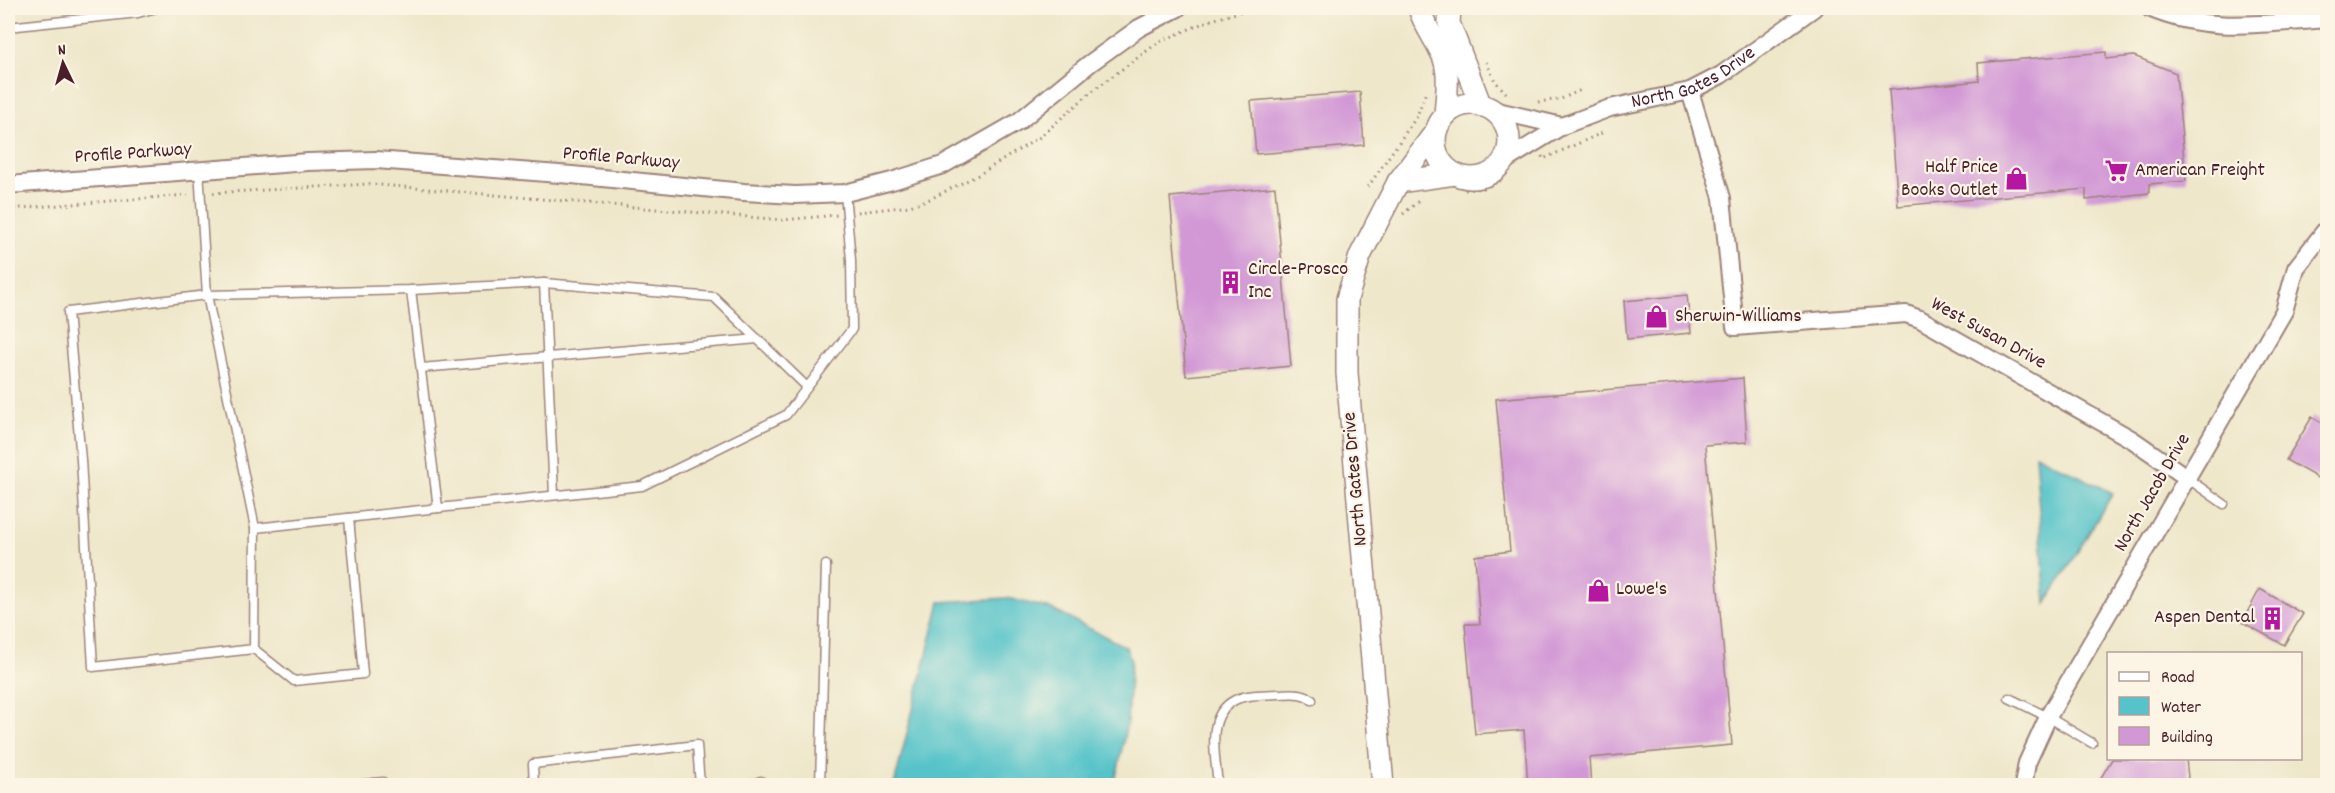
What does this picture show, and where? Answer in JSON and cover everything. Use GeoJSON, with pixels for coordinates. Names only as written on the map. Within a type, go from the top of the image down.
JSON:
{"type":"FeatureCollection","features":[{"type":"Feature","properties":{"kind":"street","name":"Profile Parkway"},"geometry":{"type":"LineString","coordinates":[[8,185],[308,162],[376,160],[572,175],[744,192],[795,195],[845,193],[943,165],[1018,122],[1089,64],[1139,28],[1178,8]]}},
{"type":"Feature","properties":{"kind":"street"},"geometry":{"type":"LineString","coordinates":[[1419,8],[1444,60],[1447,79],[1436,151],[1459,182]]}},
{"type":"Feature","properties":{"kind":"street"},"geometry":{"type":"LineString","coordinates":[[1398,182],[1459,182],[1466,178],[1506,169],[1509,138],[1506,127],[1499,116],[1485,107],[1449,23],[1450,8]]}},
{"type":"Feature","properties":{"kind":"street","name":"North Gates Drive"},"geometry":{"type":"LineString","coordinates":[[1506,169],[1562,126],[1610,108],[1690,91],[1721,75],[1814,8]]}},
{"type":"Feature","properties":{"kind":"street"},"geometry":{"type":"LineString","coordinates":[[2149,8],[2194,23],[2215,26],[2328,19]]}},
{"type":"Feature","properties":{"kind":"street","name":"West Susan Drive"},"geometry":{"type":"LineString","coordinates":[[1690,91],[1722,198],[1736,327],[1906,314],[1920,319],[2124,435],[2186,477]]}},
{"type":"Feature","properties":{"kind":"street"},"geometry":{"type":"LineString","coordinates":[[1441,124],[1461,106],[1485,107],[1562,126]]}},
{"type":"Feature","properties":{"kind":"street","name":"North Gates Drive"},"geometry":{"type":"LineString","coordinates":[[1383,786],[1347,373],[1345,333],[1347,299],[1360,256],[1398,182],[1441,124]]}},
{"type":"Feature","properties":{"kind":"street","name":"North Jacob Drive"},"geometry":{"type":"LineString","coordinates":[[2024,786],[2027,763],[2048,717],[2284,311],[2296,268],[2328,227]]}},
{"type":"Feature","properties":{"kind":"lane"},"geometry":{"type":"LineString","coordinates":[[8,27],[138,13],[156,8]]}},
{"type":"Feature","properties":{"kind":"lane"},"geometry":{"type":"LineString","coordinates":[[199,170],[207,295],[255,528],[254,649]]}},
{"type":"Feature","properties":{"kind":"lane"},"geometry":{"type":"LineString","coordinates":[[255,528],[642,486],[786,415],[852,329],[851,260],[845,193]]}},
{"type":"Feature","properties":{"kind":"lane"},"geometry":{"type":"LineString","coordinates":[[349,518],[363,674],[294,681],[254,649],[93,668],[81,460],[68,312],[207,295],[411,290],[544,283],[714,297],[807,387]]}},
{"type":"Feature","properties":{"kind":"lane"},"geometry":{"type":"LineString","coordinates":[[544,283],[554,495]]}},
{"type":"Feature","properties":{"kind":"lane"},"geometry":{"type":"LineString","coordinates":[[411,290],[438,508]]}},
{"type":"Feature","properties":{"kind":"lane"},"geometry":{"type":"LineString","coordinates":[[421,368],[758,339]]}},
{"type":"Feature","properties":{"kind":"lane"},"geometry":{"type":"LineString","coordinates":[[2186,477],[2223,504]]}},
{"type":"Feature","properties":{"kind":"lane"},"geometry":{"type":"LineString","coordinates":[[820,786],[826,565]]}},
{"type":"Feature","properties":{"kind":"lane"},"geometry":{"type":"LineString","coordinates":[[1218,786],[1215,726],[1221,710],[1236,699],[1255,696],[1296,693],[1307,695],[1312,700]]}},
{"type":"Feature","properties":{"kind":"lane"},"geometry":{"type":"LineString","coordinates":[[2009,698],[2048,717],[2092,743]]}},
{"type":"Feature","properties":{"kind":"lane"},"geometry":{"type":"LineString","coordinates":[[534,786],[533,764],[697,745],[700,786]]}},
{"type":"Feature","properties":{"kind":"lane"},"geometry":{"type":"LineString","coordinates":[[346,786],[383,782]]}},
{"type":"Feature","properties":{"kind":"lane"},"geometry":{"type":"LineString","coordinates":[[747,786],[761,782],[770,786]]}},
{"type":"Feature","properties":{"kind":"lane"},"geometry":{"type":"LineString","coordinates":[[153,786],[167,786]]}},
{"type":"Feature","properties":{"kind":"path"},"geometry":{"type":"LineString","coordinates":[[898,207],[910,206],[930,199],[978,175],[1040,137],[1091,92],[1159,42],[1208,21],[1253,8]]}},
{"type":"Feature","properties":{"kind":"path"},"geometry":{"type":"LineString","coordinates":[[1482,54],[1495,81],[1507,95],[1516,99]]}},
{"type":"Feature","properties":{"kind":"path"},"geometry":{"type":"LineString","coordinates":[[1368,187],[1417,116],[1427,85]]}},
{"type":"Feature","properties":{"kind":"path"},"geometry":{"type":"LineString","coordinates":[[1533,103],[1561,99],[1581,90]]}},
{"type":"Feature","properties":{"kind":"path"},"geometry":{"type":"LineString","coordinates":[[1535,164],[1602,133]]}},
{"type":"Feature","properties":{"kind":"path"},"geometry":{"type":"LineString","coordinates":[[1540,153],[1543,159]]}},
{"type":"Feature","properties":{"kind":"path"},"geometry":{"type":"LineString","coordinates":[[1459,182],[1484,188],[1506,169]]}},
{"type":"Feature","properties":{"kind":"path"},"geometry":{"type":"LineString","coordinates":[[8,209],[369,184],[783,220],[804,218]]}},
{"type":"Feature","properties":{"kind":"path"},"geometry":{"type":"LineString","coordinates":[[1403,214],[1425,195]]}},
{"type":"Feature","properties":{"kind":"water"},"geometry":{"type":"Polygon","coordinates":[[[2035,454],[2113,493],[2046,604],[2035,454]]]}},
{"type":"Feature","properties":{"kind":"water"},"geometry":{"type":"Polygon","coordinates":[[[1007,598],[1051,609],[1126,647],[1131,661],[1127,722],[1113,785],[894,785],[940,602],[1007,598]]]}},
{"type":"Feature","properties":{"kind":"building"},"geometry":{"type":"Polygon","coordinates":[[[2106,52],[2106,59],[2134,56],[2176,73],[2186,181],[2149,184],[2149,193],[2086,200],[2086,189],[1898,206],[1889,90],[1979,81],[1978,63],[2106,52]]]}},
{"type":"Feature","properties":{"kind":"building"},"geometry":{"type":"Polygon","coordinates":[[[1360,92],[1364,145],[1256,154],[1251,101],[1360,92]]]}},
{"type":"Feature","properties":{"kind":"building","name":"Circle-Prosco Inc"},"geometry":{"type":"Polygon","coordinates":[[[1275,187],[1291,366],[1186,376],[1170,197],[1275,187]]]}},
{"type":"Feature","properties":{"kind":"building","name":"Sherwin-Williams"},"geometry":{"type":"Polygon","coordinates":[[[1687,295],[1691,333],[1627,339],[1624,301],[1687,295]]]}},
{"type":"Feature","properties":{"kind":"building","name":"Lowe's"},"geometry":{"type":"Polygon","coordinates":[[[1743,378],[1747,442],[1705,445],[1732,745],[1589,758],[1591,786],[1528,786],[1524,730],[1475,734],[1465,624],[1480,624],[1475,556],[1510,551],[1496,399],[1743,378]]]}},
{"type":"Feature","properties":{"kind":"building"},"geometry":{"type":"Polygon","coordinates":[[[2312,417],[2328,426],[2328,484],[2286,460],[2312,417]]]}},
{"type":"Feature","properties":{"kind":"building","name":"Aspen Dental"},"geometry":{"type":"Polygon","coordinates":[[[2260,589],[2303,614],[2284,645],[2242,622],[2260,589]]]}},
{"type":"Feature","properties":{"kind":"building"},"geometry":{"type":"Polygon","coordinates":[[[2111,760],[2186,760],[2188,777],[2183,786],[2096,786],[2111,760]]]}},
{"type":"Feature","properties":{"kind":"place","name":"American Freight"},"geometry":{"type":"Point","coordinates":[2117,171]}},
{"type":"Feature","properties":{"kind":"place","name":"Half Price Books Outlet"},"geometry":{"type":"Point","coordinates":[2016,179]}},
{"type":"Feature","properties":{"kind":"place","name":"Circle-Prosco Inc"},"geometry":{"type":"Point","coordinates":[1230,282]}},
{"type":"Feature","properties":{"kind":"place","name":"Sherwin-Williams"},"geometry":{"type":"Point","coordinates":[1657,317]}},
{"type":"Feature","properties":{"kind":"place","name":"Lowe's"},"geometry":{"type":"Point","coordinates":[1598,590]}},
{"type":"Feature","properties":{"kind":"place","name":"Aspen Dental"},"geometry":{"type":"Point","coordinates":[2273,618]}}]}
